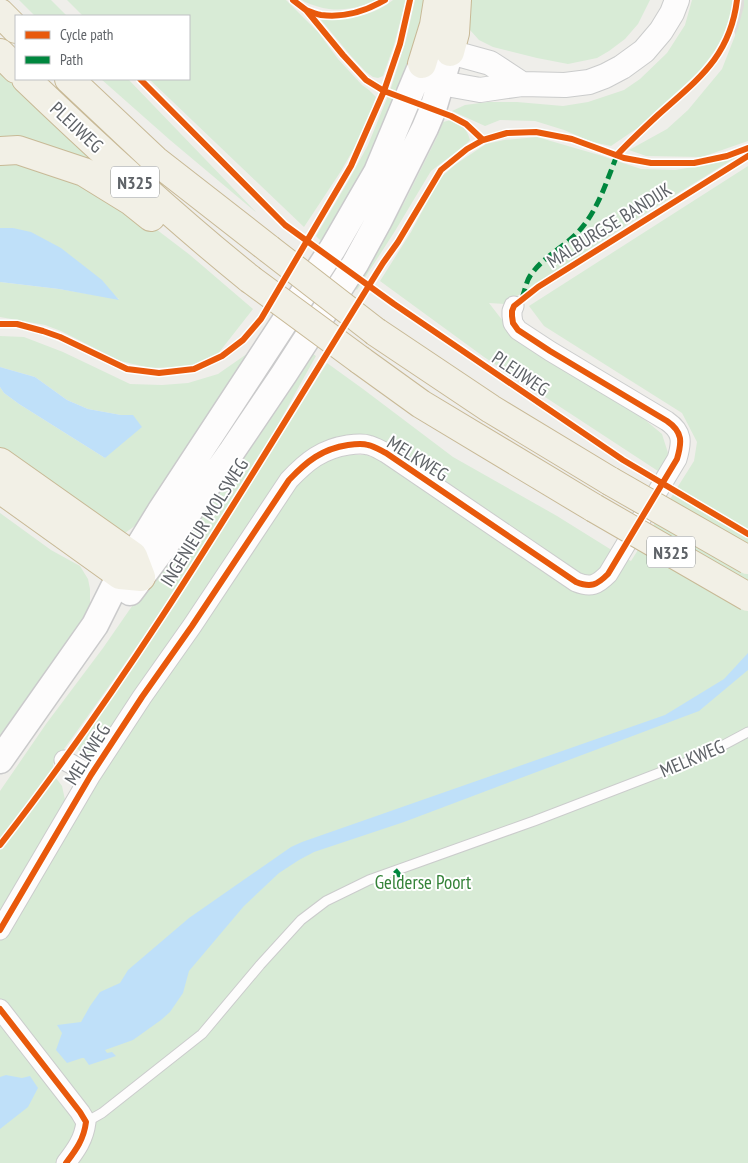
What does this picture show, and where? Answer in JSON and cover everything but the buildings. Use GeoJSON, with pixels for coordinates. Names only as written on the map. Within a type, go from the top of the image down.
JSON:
{"type":"FeatureCollection","features":[{"type":"Feature","properties":{"kind":"highway"},"geometry":{"type":"LineString","coordinates":[[422,64],[434,25],[438,0]]}},
{"type":"Feature","properties":{"kind":"highway"},"geometry":{"type":"LineString","coordinates":[[450,52],[455,33],[457,0]]}},
{"type":"Feature","properties":{"kind":"highway"},"geometry":{"type":"LineString","coordinates":[[0,13],[15,28]]}},
{"type":"Feature","properties":{"kind":"highway"},"geometry":{"type":"LineString","coordinates":[[0,53],[15,68]]}},
{"type":"Feature","properties":{"kind":"highway","name":"PLEIJWEG"},"geometry":{"type":"LineString","coordinates":[[27,80],[136,182],[216,252],[421,404],[594,508],[748,597]]}},
{"type":"Feature","properties":{"kind":"highway","name":"PLEIJWEG"},"geometry":{"type":"LineString","coordinates":[[70,80],[155,160],[376,332],[491,409],[610,481],[748,560]]}},
{"type":"Feature","properties":{"kind":"highway","name":"N325"},"geometry":{"type":"LineString","coordinates":[[0,151],[18,150],[84,172],[131,200],[179,239],[216,252]]}},
{"type":"Feature","properties":{"kind":"highway"},"geometry":{"type":"LineString","coordinates":[[0,462],[131,569]]}},
{"type":"Feature","properties":{"kind":"highway"},"geometry":{"type":"LineString","coordinates":[[0,489],[131,569]]}},
{"type":"Feature","properties":{"kind":"main road","name":"INGENIEUR MOLSWEG"},"geometry":{"type":"LineString","coordinates":[[131,569],[163,548],[284,374],[355,264],[425,128],[433,109],[450,52]]}},
{"type":"Feature","properties":{"kind":"main road","name":"INGENIEUR MOLSWEG"},"geometry":{"type":"LineString","coordinates":[[0,760],[95,625],[131,569],[160,512],[338,239],[377,172],[422,64]]}},
{"type":"Feature","properties":{"kind":"street"},"geometry":{"type":"LineString","coordinates":[[522,84],[490,62],[450,52],[422,64],[441,83],[480,90],[522,84],[590,82],[622,67],[644,51],[672,14],[677,0]]}},
{"type":"Feature","properties":{"kind":"street","name":"MELKWEG"},"geometry":{"type":"LineString","coordinates":[[0,930],[90,775],[142,697],[192,626],[289,480],[302,466],[318,454],[331,449],[356,444],[368,445],[386,453],[576,582],[590,586],[601,581],[608,574],[676,459],[680,446],[679,433],[675,426],[518,330],[513,323],[512,311],[514,306]]}},
{"type":"Feature","properties":{"kind":"street","name":"MELKWEG"},"geometry":{"type":"LineString","coordinates":[[64,760],[90,775]]}},
{"type":"Feature","properties":{"kind":"street"},"geometry":{"type":"LineString","coordinates":[[0,1009],[86,1122],[83,1138],[66,1163]]}},
{"type":"Feature","properties":{"kind":"lane","name":"MELKWEG"},"geometry":{"type":"LineString","coordinates":[[86,1122],[102,1113],[202,1034],[301,920],[326,901],[370,880],[703,756],[748,732]]}},
{"type":"Feature","properties":{"kind":"shaded area"},"geometry":{"type":"Polygon","coordinates":[[[724,0],[748,0],[744,61],[724,0]]]}},
{"type":"Feature","properties":{"kind":"green space"},"geometry":{"type":"Polygon","coordinates":[[[19,0],[51,0],[66,15],[34,15],[19,0]]]}},
{"type":"Feature","properties":{"kind":"green space"},"geometry":{"type":"Polygon","coordinates":[[[67,0],[286,0],[318,32],[338,59],[362,85],[376,97],[361,136],[341,171],[304,227],[150,80],[190,80],[190,15],[82,15],[67,0]]]}},
{"type":"Feature","properties":{"kind":"green space"},"geometry":{"type":"Polygon","coordinates":[[[302,0],[377,0],[353,8],[326,9],[302,0]]]}},
{"type":"Feature","properties":{"kind":"green space"},"geometry":{"type":"Polygon","coordinates":[[[393,0],[406,0],[394,45],[383,76],[373,77],[351,56],[321,20],[350,18],[367,14],[393,0]]]}},
{"type":"Feature","properties":{"kind":"green space"},"geometry":{"type":"Polygon","coordinates":[[[415,0],[427,0],[402,93],[377,151],[322,242],[316,236],[368,145],[390,91],[406,40],[415,0]]]}},
{"type":"Feature","properties":{"kind":"green space"},"geometry":{"type":"Polygon","coordinates":[[[465,0],[650,0],[638,24],[625,39],[597,58],[568,64],[493,47],[479,40],[470,30],[464,16],[465,0]]]}},
{"type":"Feature","properties":{"kind":"green space"},"geometry":{"type":"Polygon","coordinates":[[[692,0],[732,0],[729,25],[714,52],[698,73],[639,127],[611,146],[592,142],[564,130],[535,121],[500,120],[485,126],[452,111],[465,105],[488,102],[517,102],[563,106],[588,102],[624,90],[640,79],[667,53],[685,25],[692,0]]]}},
{"type":"Feature","properties":{"kind":"green space"},"geometry":{"type":"Polygon","coordinates":[[[744,0],[748,0],[748,141],[702,157],[646,156],[629,150],[667,129],[688,110],[722,69],[738,28],[744,0]]]}},
{"type":"Feature","properties":{"kind":"green space"},"geometry":{"type":"Polygon","coordinates":[[[0,71],[17,88],[112,173],[0,139],[0,71]]]}},
{"type":"Feature","properties":{"kind":"green space"},"geometry":{"type":"Polygon","coordinates":[[[102,80],[129,80],[257,213],[102,80]]]}},
{"type":"Feature","properties":{"kind":"green space"},"geometry":{"type":"Polygon","coordinates":[[[451,120],[463,127],[470,140],[431,171],[357,290],[352,286],[404,203],[443,122],[451,120]]]}},
{"type":"Feature","properties":{"kind":"green space"},"geometry":{"type":"Polygon","coordinates":[[[537,137],[641,169],[675,170],[705,165],[738,156],[505,304],[489,303],[516,338],[644,419],[662,434],[668,453],[664,475],[484,357],[380,281],[411,232],[440,178],[456,164],[486,144],[504,140],[537,137]]]}},
{"type":"Feature","properties":{"kind":"green space"},"geometry":{"type":"Polygon","coordinates":[[[22,162],[77,179],[131,210],[190,255],[253,309],[217,355],[187,367],[150,368],[120,361],[61,331],[45,325],[0,317],[0,282],[119,299],[13,228],[0,228],[0,163],[22,162]]]}},
{"type":"Feature","properties":{"kind":"green space","name":"Gelderse Poort"},"geometry":{"type":"Polygon","coordinates":[[[748,166],[748,1163],[0,1163],[0,1017],[10,1013],[0,1000],[0,940],[79,808],[286,495],[312,468],[333,458],[366,455],[381,460],[570,588],[625,558],[631,561],[694,461],[697,442],[682,413],[544,326],[529,306],[748,166]]]}},
{"type":"Feature","properties":{"kind":"green space"},"geometry":{"type":"Polygon","coordinates":[[[0,336],[24,337],[63,352],[130,384],[162,385],[188,383],[218,374],[251,351],[136,525],[125,533],[114,535],[0,460],[0,387],[4,393],[19,404],[105,458],[132,415],[88,409],[67,400],[35,377],[0,367],[0,336]]]}},
{"type":"Feature","properties":{"kind":"green space"},"geometry":{"type":"Polygon","coordinates":[[[309,351],[316,356],[253,468],[156,618],[53,764],[56,778],[62,786],[67,809],[0,921],[0,791],[46,724],[163,566],[309,351]]]}},
{"type":"Feature","properties":{"kind":"green space"},"geometry":{"type":"Polygon","coordinates":[[[327,363],[453,457],[557,516],[618,554],[598,577],[579,578],[382,445],[306,456],[94,759],[80,751],[76,748],[177,602],[327,363]]]}},
{"type":"Feature","properties":{"kind":"green space"},"geometry":{"type":"Polygon","coordinates":[[[0,513],[51,550],[80,566],[88,579],[90,606],[81,622],[0,735],[0,513]]]}},
{"type":"Feature","properties":{"kind":"water"},"geometry":{"type":"Polygon","coordinates":[[[0,228],[13,228],[31,232],[61,248],[102,280],[119,300],[59,289],[0,282],[0,228]]]}},
{"type":"Feature","properties":{"kind":"water"},"geometry":{"type":"Polygon","coordinates":[[[0,367],[35,377],[67,400],[88,409],[121,415],[133,415],[142,427],[105,458],[4,393],[0,387],[0,367]]]}},
{"type":"Feature","properties":{"kind":"water"},"geometry":{"type":"Polygon","coordinates":[[[748,653],[748,670],[699,711],[404,822],[314,852],[299,860],[279,873],[244,906],[189,971],[183,993],[170,1012],[133,1040],[105,1050],[107,1053],[112,1052],[116,1056],[89,1065],[84,1058],[67,1063],[56,1050],[62,1033],[57,1025],[81,1022],[100,992],[120,983],[128,970],[189,918],[291,847],[665,715],[724,679],[748,653]]]}},
{"type":"Feature","properties":{"kind":"water"},"geometry":{"type":"Polygon","coordinates":[[[6,1075],[22,1078],[30,1076],[38,1088],[28,1107],[0,1129],[0,1077],[6,1075]]]}},
{"type":"Feature","properties":{"kind":"marked path"},"geometry":{"type":"LineString","coordinates":[[522,298],[529,278],[536,269],[584,225],[603,192],[617,155]]}},
{"type":"Feature","properties":{"kind":"marked path"},"geometry":{"type":"LineString","coordinates":[[395,870],[413,891]]}},
{"type":"Feature","properties":{"kind":"cycle path"},"geometry":{"type":"LineString","coordinates":[[293,0],[306,10],[366,80],[384,91],[451,116],[466,124],[483,140]]}},
{"type":"Feature","properties":{"kind":"cycle path"},"geometry":{"type":"LineString","coordinates":[[306,10],[330,16],[346,14],[362,10],[385,0]]}},
{"type":"Feature","properties":{"kind":"cycle path"},"geometry":{"type":"LineString","coordinates":[[0,324],[17,324],[43,331],[60,337],[127,369],[159,373],[194,369],[222,356],[243,340],[261,319],[351,166],[384,91],[400,44],[410,0]]}},
{"type":"Feature","properties":{"kind":"cycle path"},"geometry":{"type":"LineString","coordinates":[[617,155],[699,78],[710,65],[727,37],[737,0]]}},
{"type":"Feature","properties":{"kind":"cycle path"},"geometry":{"type":"LineString","coordinates":[[141,80],[285,225],[394,304],[623,460],[748,534]]}},
{"type":"Feature","properties":{"kind":"cycle path"},"geometry":{"type":"LineString","coordinates":[[0,845],[103,705],[152,632],[398,242],[441,170],[467,149],[483,140],[507,133],[536,132],[572,139],[624,158],[651,163],[694,163],[727,156],[748,148]]}},
{"type":"Feature","properties":{"kind":"cycle path","name":"MALBURGSE BANDIJK"},"geometry":{"type":"LineString","coordinates":[[0,930],[91,775],[142,697],[192,626],[289,480],[316,457],[330,449],[348,445],[366,444],[372,446],[386,453],[576,582],[590,585],[600,581],[608,574],[677,459],[680,447],[679,433],[667,421],[518,330],[513,323],[512,311],[514,306],[538,287],[748,156]]}},
{"type":"Feature","properties":{"kind":"cycle path"},"geometry":{"type":"LineString","coordinates":[[0,1009],[86,1122],[79,1144],[66,1163]]}}]}
